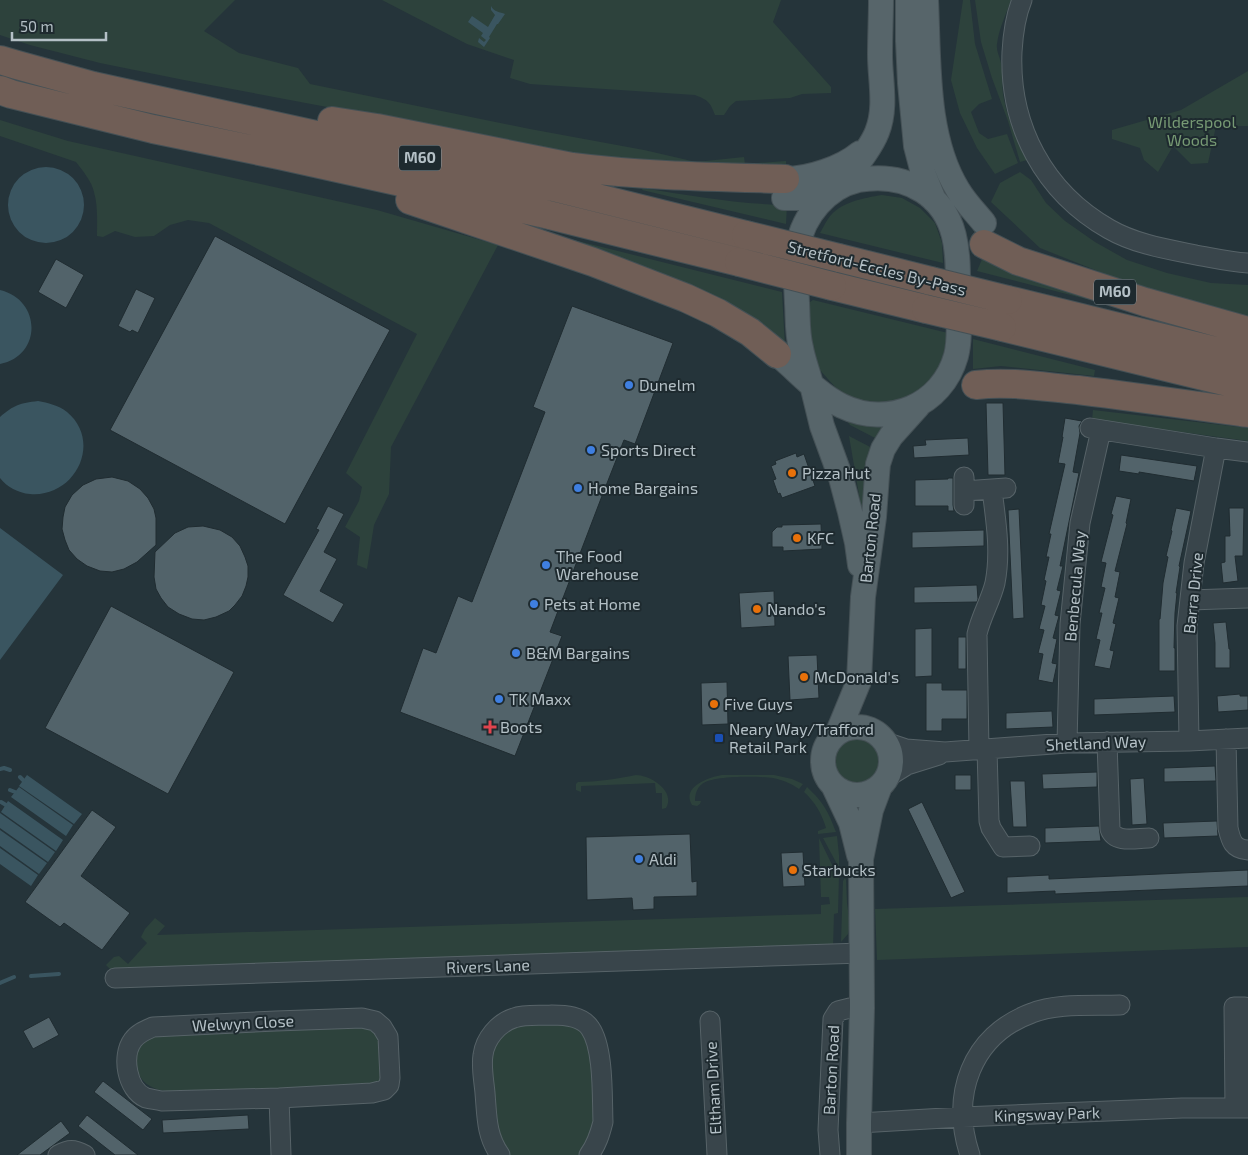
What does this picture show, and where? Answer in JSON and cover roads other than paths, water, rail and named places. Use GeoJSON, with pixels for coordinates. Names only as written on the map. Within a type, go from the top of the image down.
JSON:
{"type":"FeatureCollection","features":[{"type":"Feature","properties":{"kind":"highway","name":"M60"},"geometry":{"type":"LineString","coordinates":[[0,60],[93,86],[378,128],[572,167],[632,174],[708,189],[784,188]]}},
{"type":"Feature","properties":{"kind":"highway","name":"Stretford-Eccles By-Pass"},"geometry":{"type":"LineString","coordinates":[[93,86],[553,187],[1248,359]]}},
{"type":"Feature","properties":{"kind":"highway","name":"M60"},"geometry":{"type":"LineString","coordinates":[[0,90],[152,129],[279,155],[593,262],[686,298],[750,332],[777,354]]}},
{"type":"Feature","properties":{"kind":"highway","name":"Stretford-Eccles By-Pass"},"geometry":{"type":"LineString","coordinates":[[279,155],[541,213],[1248,387]]}},
{"type":"Feature","properties":{"kind":"highway","name":"M60"},"geometry":{"type":"LineString","coordinates":[[984,233],[1018,261],[1145,302],[1248,331]]}},
{"type":"Feature","properties":{"kind":"highway"},"geometry":{"type":"LineString","coordinates":[[976,385],[1026,384],[1156,399],[1248,413]]}},
{"type":"Feature","properties":{"kind":"main road"},"geometry":{"type":"LineString","coordinates":[[784,188],[845,163],[872,142],[878,130],[883,102],[880,55],[881,0]]}},
{"type":"Feature","properties":{"kind":"main road","name":"Barton Road"},"geometry":{"type":"LineString","coordinates":[[838,732],[859,681],[863,597],[874,517],[876,475],[881,455],[895,431],[939,388],[952,367],[958,347],[958,255],[954,234],[923,173],[916,146],[910,83],[908,0]]}},
{"type":"Feature","properties":{"kind":"main road"},"geometry":{"type":"LineString","coordinates":[[926,0],[929,74],[934,126],[949,174],[984,233]]}},
{"type":"Feature","properties":{"kind":"main road"},"geometry":{"type":"LineString","coordinates":[[929,74],[934,0]]}},
{"type":"Feature","properties":{"kind":"main road","name":"Barton Road"},"geometry":{"type":"LineString","coordinates":[[863,597],[857,542],[850,512],[841,478],[822,426],[798,332],[796,261],[798,244],[816,207],[836,189],[872,142]]}},
{"type":"Feature","properties":{"kind":"main road"},"geometry":{"type":"LineString","coordinates":[[784,188],[801,198],[868,178],[898,180],[928,194],[941,208],[984,233]]}},
{"type":"Feature","properties":{"kind":"main road"},"geometry":{"type":"LineString","coordinates":[[777,354],[829,399],[863,414],[890,414],[906,410],[926,400],[976,385]]}},
{"type":"Feature","properties":{"kind":"main road","name":"Barton Road"},"geometry":{"type":"LineString","coordinates":[[859,681],[868,710],[881,738]]}},
{"type":"Feature","properties":{"kind":"main road"},"geometry":{"type":"LineString","coordinates":[[848,728],[868,729],[881,738],[889,750],[890,769],[883,782],[872,792],[852,795],[834,787],[828,780],[823,769],[822,758],[831,738],[838,732],[848,728]]}},
{"type":"Feature","properties":{"kind":"main road","name":"Barton Road"},"geometry":{"type":"LineString","coordinates":[[860,859],[871,810],[883,782]]}},
{"type":"Feature","properties":{"kind":"main road","name":"Barton Road"},"geometry":{"type":"LineString","coordinates":[[834,787],[851,822],[860,859],[862,953],[858,1124],[860,1155]]}},
{"type":"Feature","properties":{"kind":"street"},"geometry":{"type":"LineString","coordinates":[[1022,0],[1017,12],[1013,37],[1013,91],[1019,119],[1027,138],[1045,171],[1062,193],[1090,217],[1134,240],[1182,252],[1248,263]]}},
{"type":"Feature","properties":{"kind":"street","name":"Benbecula Way"},"geometry":{"type":"LineString","coordinates":[[1067,743],[1070,624],[1079,533],[1094,429],[1248,452]]}},
{"type":"Feature","properties":{"kind":"street","name":"Barra Drive"},"geometry":{"type":"LineString","coordinates":[[1188,740],[1187,626],[1194,563],[1216,448]]}},
{"type":"Feature","properties":{"kind":"street"},"geometry":{"type":"LineString","coordinates":[[964,491],[999,489],[998,558],[995,583],[980,622],[978,634],[983,750],[989,821],[991,828],[1003,847],[1030,846]]}},
{"type":"Feature","properties":{"kind":"street"},"geometry":{"type":"LineString","coordinates":[[1190,600],[1248,598]]}},
{"type":"Feature","properties":{"kind":"street","name":"Shetland Way"},"geometry":{"type":"LineString","coordinates":[[881,738],[906,749],[945,752],[1067,743],[1248,738]]}},
{"type":"Feature","properties":{"kind":"street"},"geometry":{"type":"LineString","coordinates":[[1226,739],[1228,828],[1231,840],[1235,846],[1242,850],[1248,850]]}},
{"type":"Feature","properties":{"kind":"street"},"geometry":{"type":"LineString","coordinates":[[1107,742],[1110,829],[1116,837],[1123,839],[1150,838]]}},
{"type":"Feature","properties":{"kind":"street","name":"Shetland Way"},"geometry":{"type":"LineString","coordinates":[[883,782],[907,766],[945,752]]}},
{"type":"Feature","properties":{"kind":"street","name":"Rivers Lane"},"geometry":{"type":"LineString","coordinates":[[115,978],[862,953]]}},
{"type":"Feature","properties":{"kind":"street"},"geometry":{"type":"LineString","coordinates":[[970,1155],[965,1142],[962,1117],[966,1081],[973,1063],[983,1047],[995,1034],[1010,1023],[1032,1013],[1054,1007],[1120,1005]]}},
{"type":"Feature","properties":{"kind":"street","name":"Barton Road"},"geometry":{"type":"LineString","coordinates":[[830,1155],[828,1130],[833,1019],[838,1011],[862,1008]]}},
{"type":"Feature","properties":{"kind":"street"},"geometry":{"type":"LineString","coordinates":[[500,1155],[490,1135],[487,1123],[483,1056],[485,1045],[493,1033],[513,1018],[565,1015],[578,1019],[590,1027],[600,1054],[603,1122],[596,1145],[589,1155]]}},
{"type":"Feature","properties":{"kind":"street","name":"Welwyn Close"},"geometry":{"type":"LineString","coordinates":[[362,1018],[375,1021],[382,1027],[388,1037],[390,1078],[389,1085],[384,1090],[372,1093],[279,1098],[162,1101],[145,1097],[135,1088],[128,1074],[126,1060],[129,1048],[133,1040],[141,1033],[153,1027],[362,1018]]}},
{"type":"Feature","properties":{"kind":"street","name":"Eltham Drive"},"geometry":{"type":"LineString","coordinates":[[710,1021],[717,1155]]}},
{"type":"Feature","properties":{"kind":"street"},"geometry":{"type":"LineString","coordinates":[[279,1098],[281,1155]]}},
{"type":"Feature","properties":{"kind":"street","name":"Kingsway Park"},"geometry":{"type":"LineString","coordinates":[[858,1124],[962,1117],[1182,1108],[1244,1108]]}},
{"type":"Feature","properties":{"kind":"street"},"geometry":{"type":"LineString","coordinates":[[58,1155],[65,1150],[73,1150],[85,1155]]}},
{"type":"Feature","properties":{"kind":"water"},"geometry":{"type":"Polygon","coordinates":[[[491,6],[495,11],[505,14],[484,47],[478,42],[479,38],[484,42],[486,40],[481,36],[483,33],[468,22],[472,16],[488,27],[495,15],[491,10],[491,6]]]}},
{"type":"Feature","properties":{"kind":"water"},"geometry":{"type":"Polygon","coordinates":[[[46,167],[61,170],[73,178],[81,190],[84,205],[81,220],[73,232],[61,240],[46,243],[31,240],[19,232],[11,220],[8,205],[11,190],[19,178],[31,170],[46,167]]]}},
{"type":"Feature","properties":{"kind":"water"},"geometry":{"type":"Polygon","coordinates":[[[0,290],[14,296],[24,305],[30,316],[32,328],[30,340],[24,350],[14,359],[0,364],[0,290]]]}},
{"type":"Feature","properties":{"kind":"water"},"geometry":{"type":"Polygon","coordinates":[[[38,401],[64,410],[78,424],[83,438],[83,452],[79,466],[71,478],[60,487],[46,493],[30,494],[13,489],[0,478],[0,417],[18,405],[38,401]]]}},
{"type":"Feature","properties":{"kind":"water"},"geometry":{"type":"Polygon","coordinates":[[[0,528],[63,575],[0,660],[0,528]]]}},
{"type":"Feature","properties":{"kind":"water"},"geometry":{"type":"Polygon","coordinates":[[[27,775],[82,814],[74,824],[19,786],[27,775]]]}},
{"type":"Feature","properties":{"kind":"water"},"geometry":{"type":"Polygon","coordinates":[[[19,787],[73,825],[66,836],[11,797],[19,787]]]}},
{"type":"Feature","properties":{"kind":"water"},"geometry":{"type":"Polygon","coordinates":[[[8,801],[63,840],[56,851],[1,812],[8,801]]]}},
{"type":"Feature","properties":{"kind":"water"},"geometry":{"type":"Polygon","coordinates":[[[0,813],[55,852],[48,862],[0,828],[0,813]]]}},
{"type":"Feature","properties":{"kind":"water"},"geometry":{"type":"Polygon","coordinates":[[[0,830],[47,863],[39,874],[0,846],[0,830]]]}},
{"type":"Feature","properties":{"kind":"water"},"geometry":{"type":"Polygon","coordinates":[[[0,848],[38,875],[31,886],[0,864],[0,848]]]}},
{"type":"Feature","properties":{"kind":"waterway"},"geometry":{"type":"LineString","coordinates":[[0,769],[10,770]]}},
{"type":"Feature","properties":{"kind":"waterway"},"geometry":{"type":"LineString","coordinates":[[20,777],[23,780]]}},
{"type":"Feature","properties":{"kind":"waterway"},"geometry":{"type":"LineString","coordinates":[[10,790],[15,792]]}},
{"type":"Feature","properties":{"kind":"waterway"},"geometry":{"type":"LineString","coordinates":[[1,802],[6,805]]}},
{"type":"Feature","properties":{"kind":"waterway"},"geometry":{"type":"LineString","coordinates":[[31,976],[59,974]]}},
{"type":"Feature","properties":{"kind":"waterway"},"geometry":{"type":"LineString","coordinates":[[0,983],[14,977]]}},
{"type":"Feature","properties":{"kind":"place","name":"Dunelm"},"geometry":{"type":"Point","coordinates":[629,385]}},
{"type":"Feature","properties":{"kind":"place","name":"Sports Direct"},"geometry":{"type":"Point","coordinates":[591,450]}},
{"type":"Feature","properties":{"kind":"place","name":"Pizza Hut"},"geometry":{"type":"Point","coordinates":[792,473]}},
{"type":"Feature","properties":{"kind":"place","name":"Home Bargains"},"geometry":{"type":"Point","coordinates":[578,488]}},
{"type":"Feature","properties":{"kind":"place","name":"KFC"},"geometry":{"type":"Point","coordinates":[797,538]}},
{"type":"Feature","properties":{"kind":"place","name":"The Food Warehouse"},"geometry":{"type":"Point","coordinates":[546,565]}},
{"type":"Feature","properties":{"kind":"place","name":"Pets at Home"},"geometry":{"type":"Point","coordinates":[534,604]}},
{"type":"Feature","properties":{"kind":"place","name":"Nando's"},"geometry":{"type":"Point","coordinates":[757,609]}},
{"type":"Feature","properties":{"kind":"place","name":"B&M Bargains"},"geometry":{"type":"Point","coordinates":[516,653]}},
{"type":"Feature","properties":{"kind":"place","name":"McDonald's"},"geometry":{"type":"Point","coordinates":[804,677]}},
{"type":"Feature","properties":{"kind":"place","name":"TK Maxx"},"geometry":{"type":"Point","coordinates":[499,699]}},
{"type":"Feature","properties":{"kind":"place","name":"Five Guys"},"geometry":{"type":"Point","coordinates":[714,704]}},
{"type":"Feature","properties":{"kind":"place","name":"Boots"},"geometry":{"type":"Point","coordinates":[490,727]}},
{"type":"Feature","properties":{"kind":"place","name":"Neary Way/Trafford Retail Park"},"geometry":{"type":"Point","coordinates":[719,738]}},
{"type":"Feature","properties":{"kind":"place","name":"Aldi"},"geometry":{"type":"Point","coordinates":[639,859]}},
{"type":"Feature","properties":{"kind":"place","name":"Starbucks"},"geometry":{"type":"Point","coordinates":[793,870]}},
{"type":"Feature","properties":{"kind":"park label","name":"Wilderspool Woods"},"geometry":{"type":"Point","coordinates":[1192,131]}}]}
